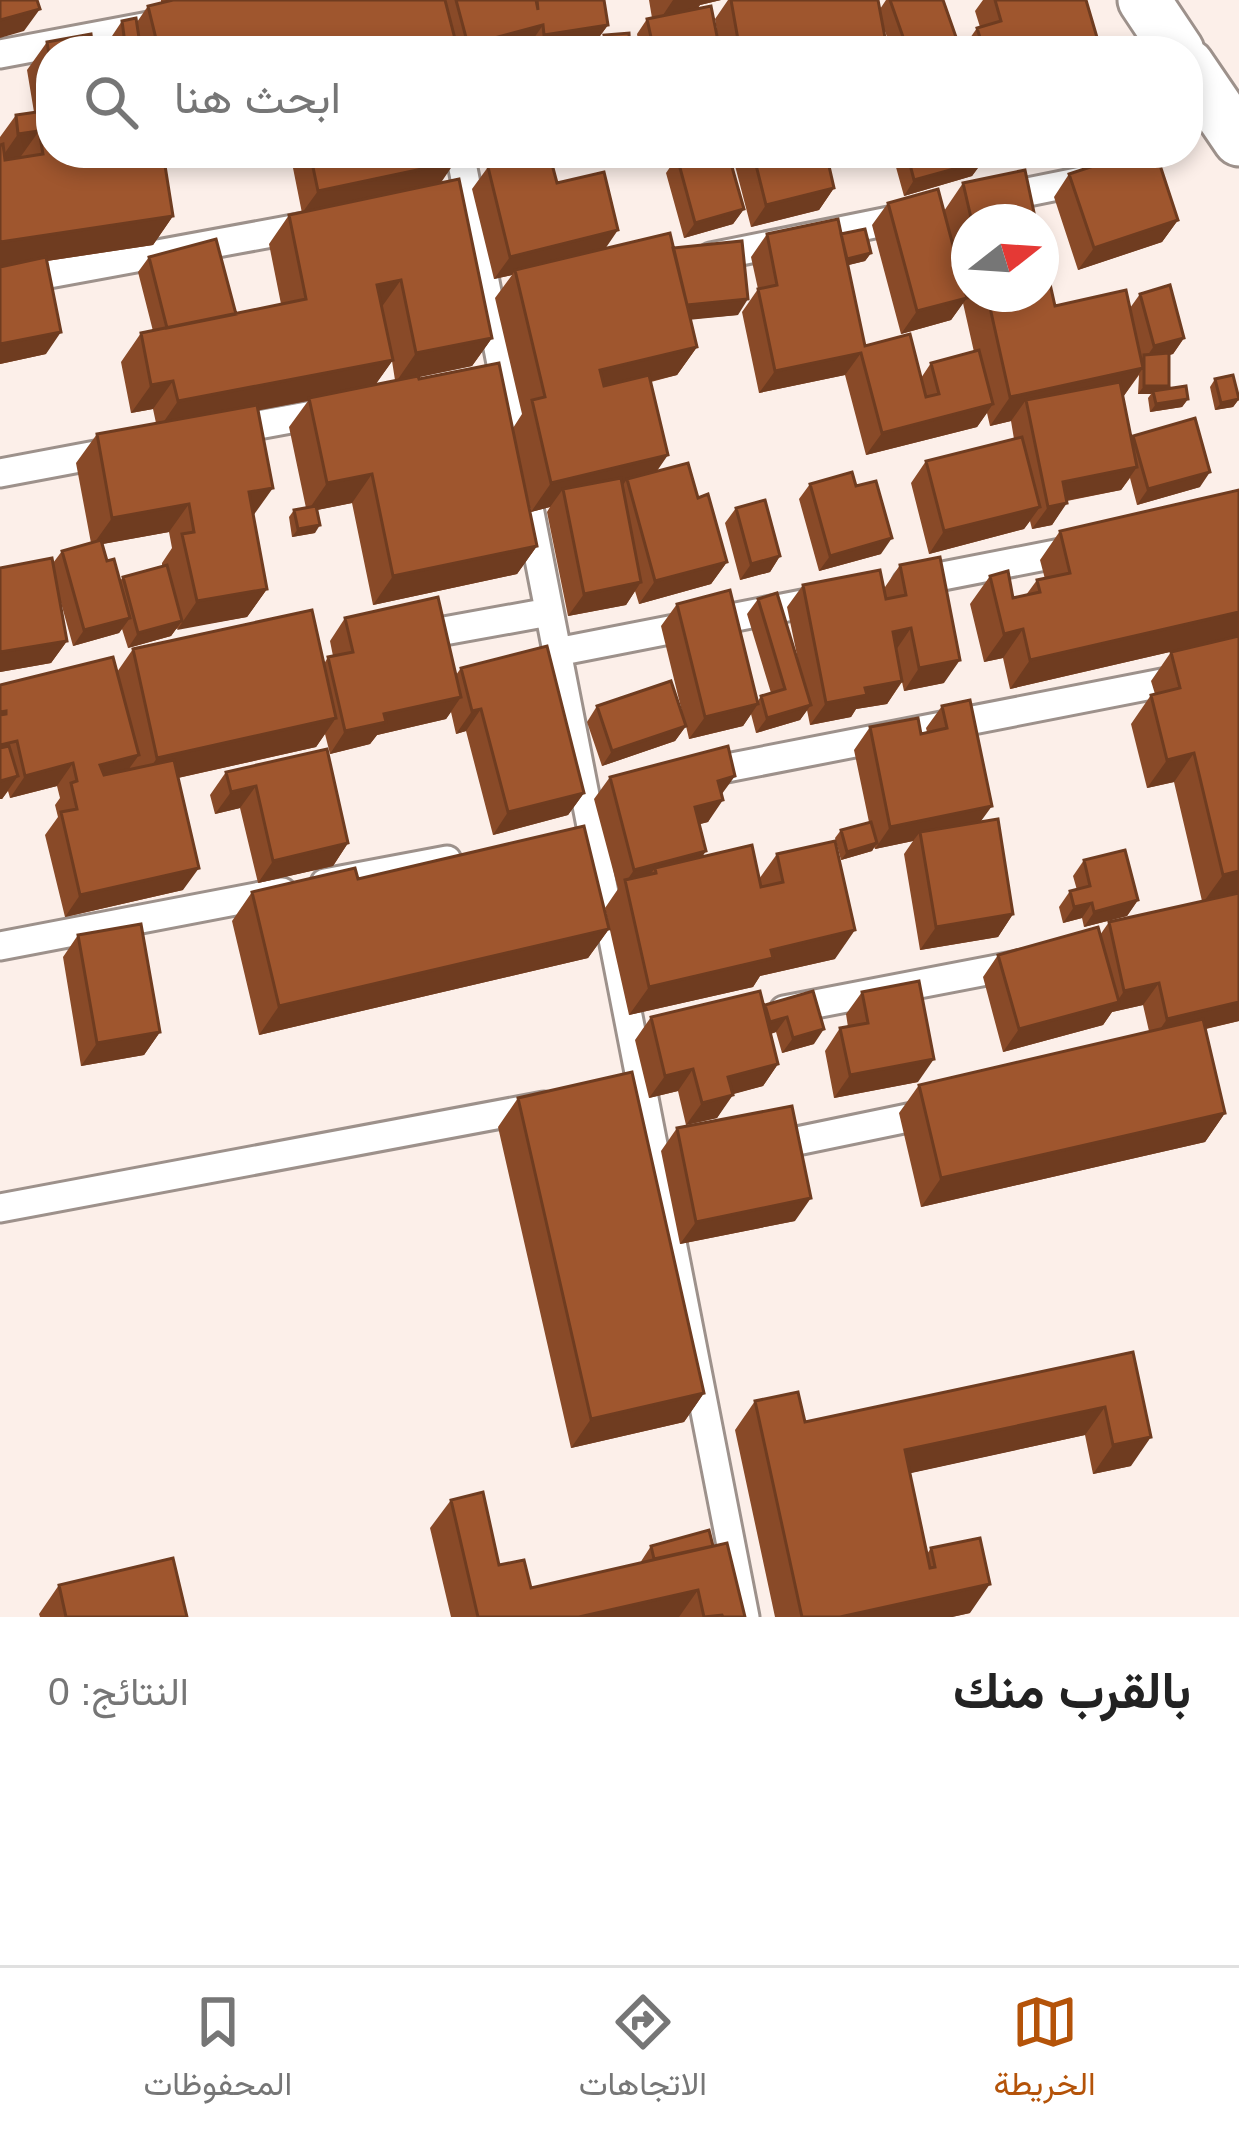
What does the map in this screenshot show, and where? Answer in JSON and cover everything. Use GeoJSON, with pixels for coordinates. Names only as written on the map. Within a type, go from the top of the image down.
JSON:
{"type":"FeatureCollection","features":[{"type":"Feature","properties":{"kind":"highway"},"geometry":{"type":"LineString","coordinates":[[1144,0],[1168,36]]}},
{"type":"Feature","properties":{"kind":"highway"},"geometry":{"type":"LineString","coordinates":[[1203,87],[1239,140]]}},
{"type":"Feature","properties":{"kind":"street"},"geometry":{"type":"LineString","coordinates":[[95,36],[169,22]]}},
{"type":"Feature","properties":{"kind":"street"},"geometry":{"type":"LineString","coordinates":[[0,54],[36,47]]}},
{"type":"Feature","properties":{"kind":"street"},"geometry":{"type":"LineString","coordinates":[[459,168],[456,199],[500,301],[493,381],[557,652],[597,793],[581,834],[645,1037],[631,1090],[670,1167],[745,1617]]}},
{"type":"Feature","properties":{"kind":"street"},"geometry":{"type":"LineString","coordinates":[[974,203],[1113,175]]}},
{"type":"Feature","properties":{"kind":"street"},"geometry":{"type":"LineString","coordinates":[[674,265],[928,213]]}},
{"type":"Feature","properties":{"kind":"street"},"geometry":{"type":"LineString","coordinates":[[0,283],[351,218]]}},
{"type":"Feature","properties":{"kind":"street"},"geometry":{"type":"LineString","coordinates":[[206,434],[344,409]]}},
{"type":"Feature","properties":{"kind":"street"},"geometry":{"type":"LineString","coordinates":[[0,472],[137,447]]}},
{"type":"Feature","properties":{"kind":"street"},"geometry":{"type":"LineString","coordinates":[[886,587],[1098,546]]}},
{"type":"Feature","properties":{"kind":"street"},"geometry":{"type":"LineString","coordinates":[[557,652],[839,596]]}},
{"type":"Feature","properties":{"kind":"street"},"geometry":{"type":"LineString","coordinates":[[389,641],[549,612]]}},
{"type":"Feature","properties":{"kind":"street"},"geometry":{"type":"LineString","coordinates":[[679,777],[1239,668]]}},
{"type":"Feature","properties":{"kind":"street"},"geometry":{"type":"LineString","coordinates":[[0,946],[478,854]]}},
{"type":"Feature","properties":{"kind":"street"},"geometry":{"type":"LineString","coordinates":[[749,1017],[1052,958]]}},
{"type":"Feature","properties":{"kind":"street"},"geometry":{"type":"LineString","coordinates":[[0,1208],[574,1101]]}},
{"type":"Feature","properties":{"kind":"street"},"geometry":{"type":"LineString","coordinates":[[728,1155],[960,1107]]}},
{"type":"Feature","properties":{"kind":"building"},"geometry":{"type":"Polygon","coordinates":[[[0,0],[37,0],[40,9],[0,20],[0,0]]]}},
{"type":"Feature","properties":{"kind":"building"},"geometry":{"type":"Polygon","coordinates":[[[173,0],[445,0],[454,36],[155,36],[148,6],[173,0]]]}},
{"type":"Feature","properties":{"kind":"building"},"geometry":{"type":"Polygon","coordinates":[[[456,0],[536,0],[538,10],[537,0],[604,0],[608,25],[544,35],[543,25],[502,36],[466,36],[456,0]]]}},
{"type":"Feature","properties":{"kind":"building"},"geometry":{"type":"Polygon","coordinates":[[[731,0],[878,0],[885,36],[737,36],[731,0]]]}},
{"type":"Feature","properties":{"kind":"building"},"geometry":{"type":"Polygon","coordinates":[[[890,0],[943,0],[956,36],[903,36],[890,0]]]}},
{"type":"Feature","properties":{"kind":"building"},"geometry":{"type":"Polygon","coordinates":[[[995,0],[1086,0],[1097,36],[979,36],[977,28],[1001,21],[995,0]]]}},
{"type":"Feature","properties":{"kind":"building"},"geometry":{"type":"Polygon","coordinates":[[[711,6],[717,36],[651,36],[647,19],[711,6]]]}},
{"type":"Feature","properties":{"kind":"building"},"geometry":{"type":"Polygon","coordinates":[[[136,18],[139,36],[124,36],[122,21],[136,18]]]}},
{"type":"Feature","properties":{"kind":"building"},"geometry":{"type":"Polygon","coordinates":[[[36,112],[36,131],[18,134],[16,115],[36,112]]]}},
{"type":"Feature","properties":{"kind":"building"},"geometry":{"type":"Polygon","coordinates":[[[3,144],[5,160],[36,155],[36,168],[165,168],[173,216],[0,242],[3,144]]]}},
{"type":"Feature","properties":{"kind":"building"},"geometry":{"type":"Polygon","coordinates":[[[313,168],[427,168],[318,191],[313,168]]]}},
{"type":"Feature","properties":{"kind":"building"},"geometry":{"type":"Polygon","coordinates":[[[488,168],[553,168],[557,183],[604,172],[618,230],[510,257],[488,168]]]}},
{"type":"Feature","properties":{"kind":"building"},"geometry":{"type":"Polygon","coordinates":[[[680,168],[732,168],[744,209],[695,223],[680,168]]]}},
{"type":"Feature","properties":{"kind":"building"},"geometry":{"type":"Polygon","coordinates":[[[757,168],[829,168],[834,188],[766,205],[757,168]]]}},
{"type":"Feature","properties":{"kind":"building"},"geometry":{"type":"Polygon","coordinates":[[[911,168],[958,168],[914,180],[911,168]]]}},
{"type":"Feature","properties":{"kind":"building"},"geometry":{"type":"Polygon","coordinates":[[[1087,168],[1161,168],[1178,220],[1094,248],[1069,174],[1087,168]]]}},
{"type":"Feature","properties":{"kind":"building"},"geometry":{"type":"Polygon","coordinates":[[[1025,170],[1032,204],[968,204],[963,183],[1025,170]]]}},
{"type":"Feature","properties":{"kind":"building"},"geometry":{"type":"Polygon","coordinates":[[[459,179],[492,338],[416,353],[401,280],[377,285],[393,360],[178,401],[173,381],[151,385],[141,333],[306,299],[289,215],[459,179]]]}},
{"type":"Feature","properties":{"kind":"building"},"geometry":{"type":"Polygon","coordinates":[[[938,189],[951,238],[951,302],[917,311],[888,203],[938,189]]]}},
{"type":"Feature","properties":{"kind":"building"},"geometry":{"type":"Polygon","coordinates":[[[838,219],[865,346],[910,334],[926,397],[939,394],[931,363],[979,350],[993,404],[882,433],[861,353],[775,371],[758,289],[777,285],[767,234],[838,219]]]}},
{"type":"Feature","properties":{"kind":"building"},"geometry":{"type":"Polygon","coordinates":[[[865,229],[871,253],[847,259],[841,234],[865,229]]]}},
{"type":"Feature","properties":{"kind":"building"},"geometry":{"type":"Polygon","coordinates":[[[670,233],[697,347],[600,370],[604,386],[649,375],[668,455],[551,483],[532,400],[545,397],[515,270],[670,233]]]}},
{"type":"Feature","properties":{"kind":"building"},"geometry":{"type":"Polygon","coordinates":[[[216,239],[236,314],[167,328],[149,257],[216,239]]]}},
{"type":"Feature","properties":{"kind":"building"},"geometry":{"type":"Polygon","coordinates":[[[742,241],[748,299],[687,305],[673,248],[742,241]]]}},
{"type":"Feature","properties":{"kind":"building"},"geometry":{"type":"Polygon","coordinates":[[[46,257],[61,332],[0,344],[0,267],[46,257]]]}},
{"type":"Feature","properties":{"kind":"building"},"geometry":{"type":"Polygon","coordinates":[[[1170,285],[1184,338],[1154,346],[1140,294],[1170,285]]]}},
{"type":"Feature","properties":{"kind":"building"},"geometry":{"type":"Polygon","coordinates":[[[1126,290],[1143,368],[1010,397],[991,312],[1059,312],[1059,305],[1126,290]]]}},
{"type":"Feature","properties":{"kind":"building"},"geometry":{"type":"Polygon","coordinates":[[[1169,353],[1169,386],[1144,386],[1144,355],[1169,353]]]}},
{"type":"Feature","properties":{"kind":"building"},"geometry":{"type":"Polygon","coordinates":[[[499,363],[537,546],[393,576],[372,474],[327,483],[309,398],[499,363]]]}},
{"type":"Feature","properties":{"kind":"building"},"geometry":{"type":"Polygon","coordinates":[[[1233,375],[1239,399],[1221,403],[1215,379],[1233,375]]]}},
{"type":"Feature","properties":{"kind":"building"},"geometry":{"type":"Polygon","coordinates":[[[1120,382],[1137,467],[1063,482],[1067,503],[1048,507],[1026,400],[1120,382]]]}},
{"type":"Feature","properties":{"kind":"building"},"geometry":{"type":"Polygon","coordinates":[[[1186,386],[1188,399],[1156,404],[1153,391],[1186,386]]]}},
{"type":"Feature","properties":{"kind":"building"},"geometry":{"type":"Polygon","coordinates":[[[257,405],[273,488],[249,492],[267,589],[197,601],[182,534],[194,532],[189,504],[112,518],[97,434],[257,405]]]}},
{"type":"Feature","properties":{"kind":"building"},"geometry":{"type":"Polygon","coordinates":[[[1195,418],[1210,472],[1148,489],[1133,436],[1195,418]]]}},
{"type":"Feature","properties":{"kind":"building"},"geometry":{"type":"Polygon","coordinates":[[[1022,437],[1040,507],[944,531],[926,461],[1022,437]]]}},
{"type":"Feature","properties":{"kind":"building"},"geometry":{"type":"Polygon","coordinates":[[[688,463],[698,498],[708,494],[727,562],[655,581],[627,479],[688,463]]]}},
{"type":"Feature","properties":{"kind":"building"},"geometry":{"type":"Polygon","coordinates":[[[852,472],[856,486],[876,481],[892,538],[830,556],[810,484],[852,472]]]}},
{"type":"Feature","properties":{"kind":"building"},"geometry":{"type":"Polygon","coordinates":[[[621,478],[641,582],[584,594],[563,489],[621,478]]]}},
{"type":"Feature","properties":{"kind":"building"},"geometry":{"type":"Polygon","coordinates":[[[1239,490],[1239,612],[1030,660],[1023,629],[1004,634],[990,576],[1008,571],[1013,598],[1040,592],[1037,580],[1070,573],[1060,531],[1239,490]]]}},
{"type":"Feature","properties":{"kind":"building"},"geometry":{"type":"Polygon","coordinates":[[[765,500],[780,556],[751,564],[736,508],[765,500]]]}},
{"type":"Feature","properties":{"kind":"building"},"geometry":{"type":"Polygon","coordinates":[[[316,506],[320,525],[298,529],[294,510],[316,506]]]}},
{"type":"Feature","properties":{"kind":"building"},"geometry":{"type":"Polygon","coordinates":[[[101,540],[107,561],[114,559],[130,618],[84,630],[62,551],[101,540]]]}},
{"type":"Feature","properties":{"kind":"building"},"geometry":{"type":"Polygon","coordinates":[[[940,557],[960,660],[919,668],[911,628],[893,632],[902,681],[865,688],[867,695],[826,703],[803,585],[880,570],[886,599],[906,595],[900,565],[940,557]]]}},
{"type":"Feature","properties":{"kind":"building"},"geometry":{"type":"Polygon","coordinates":[[[52,558],[67,641],[0,652],[0,568],[52,558]]]}},
{"type":"Feature","properties":{"kind":"building"},"geometry":{"type":"Polygon","coordinates":[[[167,565],[182,621],[138,633],[123,577],[167,565]]]}},
{"type":"Feature","properties":{"kind":"building"},"geometry":{"type":"Polygon","coordinates":[[[730,590],[758,704],[705,717],[677,604],[730,590]]]}},
{"type":"Feature","properties":{"kind":"building"},"geometry":{"type":"Polygon","coordinates":[[[777,593],[811,705],[767,718],[761,696],[785,689],[758,599],[777,593]]]}},
{"type":"Feature","properties":{"kind":"building"},"geometry":{"type":"Polygon","coordinates":[[[438,597],[461,697],[384,714],[386,722],[345,731],[328,657],[353,652],[345,618],[438,597]]]}},
{"type":"Feature","properties":{"kind":"building"},"geometry":{"type":"Polygon","coordinates":[[[312,610],[336,718],[157,758],[133,649],[312,610]]]}},
{"type":"Feature","properties":{"kind":"building"},"geometry":{"type":"Polygon","coordinates":[[[1239,636],[1239,871],[1223,875],[1194,753],[1167,760],[1151,695],[1180,688],[1171,652],[1239,636]]]}},
{"type":"Feature","properties":{"kind":"building"},"geometry":{"type":"Polygon","coordinates":[[[547,646],[584,793],[508,812],[481,709],[472,711],[461,668],[547,646]]]}},
{"type":"Feature","properties":{"kind":"building"},"geometry":{"type":"Polygon","coordinates":[[[113,657],[139,755],[100,765],[104,775],[174,760],[199,868],[80,895],[61,812],[77,809],[71,783],[77,781],[73,763],[25,776],[17,741],[0,745],[0,715],[6,711],[0,712],[0,685],[113,657]]]}},
{"type":"Feature","properties":{"kind":"building"},"geometry":{"type":"Polygon","coordinates":[[[671,681],[686,726],[612,751],[597,706],[671,681]]]}},
{"type":"Feature","properties":{"kind":"building"},"geometry":{"type":"Polygon","coordinates":[[[970,700],[992,806],[890,827],[870,727],[918,718],[921,734],[947,728],[942,706],[970,700]]]}},
{"type":"Feature","properties":{"kind":"building"},"geometry":{"type":"Polygon","coordinates":[[[9,746],[18,776],[0,781],[0,748],[9,746]]]}},
{"type":"Feature","properties":{"kind":"building"},"geometry":{"type":"Polygon","coordinates":[[[728,746],[735,776],[718,781],[723,800],[695,807],[706,851],[634,870],[610,777],[728,746]]]}},
{"type":"Feature","properties":{"kind":"building"},"geometry":{"type":"Polygon","coordinates":[[[327,749],[348,843],[273,861],[256,786],[231,792],[226,772],[327,749]]]}},
{"type":"Feature","properties":{"kind":"building"},"geometry":{"type":"Polygon","coordinates":[[[998,819],[1013,914],[936,927],[920,832],[998,819]]]}},
{"type":"Feature","properties":{"kind":"building"},"geometry":{"type":"Polygon","coordinates":[[[871,822],[877,843],[847,852],[841,830],[871,822]]]}},
{"type":"Feature","properties":{"kind":"building"},"geometry":{"type":"Polygon","coordinates":[[[584,826],[609,929],[279,1006],[252,892],[355,868],[358,879],[584,826]]]}},
{"type":"Feature","properties":{"kind":"building"},"geometry":{"type":"Polygon","coordinates":[[[835,841],[855,930],[771,950],[773,958],[649,987],[625,880],[752,845],[761,887],[783,882],[777,854],[835,841]]]}},
{"type":"Feature","properties":{"kind":"building"},"geometry":{"type":"Polygon","coordinates":[[[1125,850],[1138,900],[1094,912],[1092,903],[1074,907],[1070,891],[1090,886],[1084,860],[1125,850]]]}},
{"type":"Feature","properties":{"kind":"building"},"geometry":{"type":"Polygon","coordinates":[[[1239,893],[1239,1002],[1167,1019],[1159,983],[1124,991],[1109,922],[1239,893]]]}},
{"type":"Feature","properties":{"kind":"building"},"geometry":{"type":"Polygon","coordinates":[[[141,924],[160,1032],[97,1043],[78,935],[141,924]]]}},
{"type":"Feature","properties":{"kind":"building"},"geometry":{"type":"Polygon","coordinates":[[[1098,927],[1119,1002],[1019,1029],[998,955],[1098,927]]]}},
{"type":"Feature","properties":{"kind":"building"},"geometry":{"type":"Polygon","coordinates":[[[919,981],[934,1059],[850,1075],[840,1028],[868,1023],[862,992],[919,981]]]}},
{"type":"Feature","properties":{"kind":"building"},"geometry":{"type":"Polygon","coordinates":[[[760,991],[778,1064],[728,1077],[733,1095],[702,1103],[693,1069],[665,1076],[651,1017],[760,991]]]}},
{"type":"Feature","properties":{"kind":"building"},"geometry":{"type":"Polygon","coordinates":[[[813,991],[824,1029],[793,1038],[787,1017],[770,1022],[765,1005],[813,991]]]}},
{"type":"Feature","properties":{"kind":"building"},"geometry":{"type":"Polygon","coordinates":[[[1203,1019],[1225,1113],[941,1178],[919,1085],[1203,1019]]]}},
{"type":"Feature","properties":{"kind":"building"},"geometry":{"type":"Polygon","coordinates":[[[632,1072],[704,1393],[591,1419],[518,1098],[632,1072]]]}},
{"type":"Feature","properties":{"kind":"building"},"geometry":{"type":"Polygon","coordinates":[[[792,1106],[811,1198],[696,1222],[677,1128],[792,1106]]]}},
{"type":"Feature","properties":{"kind":"building"},"geometry":{"type":"Polygon","coordinates":[[[1133,1352],[1151,1437],[1113,1445],[1105,1407],[905,1450],[930,1568],[935,1567],[931,1548],[980,1538],[990,1584],[840,1617],[802,1617],[755,1401],[798,1392],[805,1422],[1133,1352]]]}},
{"type":"Feature","properties":{"kind":"building"},"geometry":{"type":"Polygon","coordinates":[[[483,1492],[499,1565],[524,1560],[531,1588],[727,1543],[745,1617],[704,1617],[698,1590],[579,1617],[478,1617],[451,1500],[483,1492]]]}},
{"type":"Feature","properties":{"kind":"building"},"geometry":{"type":"Polygon","coordinates":[[[709,1530],[713,1546],[654,1559],[651,1546],[709,1530]]]}},
{"type":"Feature","properties":{"kind":"building"},"geometry":{"type":"Polygon","coordinates":[[[173,1558],[187,1617],[66,1617],[59,1585],[173,1558]]]}}]}
